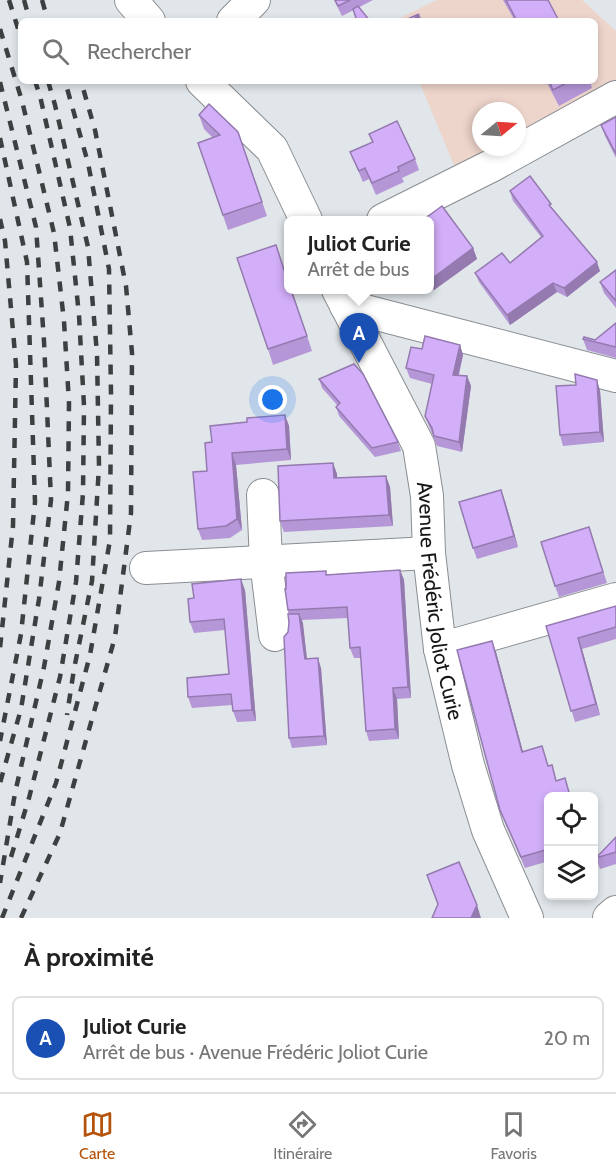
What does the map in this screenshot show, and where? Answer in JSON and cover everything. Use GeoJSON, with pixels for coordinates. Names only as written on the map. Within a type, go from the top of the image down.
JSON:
{"type":"FeatureCollection","features":[{"type":"Feature","properties":{"kind":"street"},"geometry":{"type":"LineString","coordinates":[[131,0],[146,18]]}},
{"type":"Feature","properties":{"kind":"street"},"geometry":{"type":"LineString","coordinates":[[236,18],[254,0]]}},
{"type":"Feature","properties":{"kind":"street"},"geometry":{"type":"LineString","coordinates":[[205,84],[272,149],[304,216]]}},
{"type":"Feature","properties":{"kind":"street"},"geometry":{"type":"LineString","coordinates":[[391,216],[491,166],[616,97]]}},
{"type":"Feature","properties":{"kind":"street"},"geometry":{"type":"LineString","coordinates":[[342,298],[616,376]]}},
{"type":"Feature","properties":{"kind":"street","name":"Avenue Frédéric Joliot Curie"},"geometry":{"type":"LineString","coordinates":[[342,298],[419,446],[427,496],[429,553],[440,649],[468,765],[488,830],[527,918]]}},
{"type":"Feature","properties":{"kind":"street"},"geometry":{"type":"LineString","coordinates":[[263,495],[266,561],[275,635]]}},
{"type":"Feature","properties":{"kind":"street"},"geometry":{"type":"LineString","coordinates":[[146,568],[429,553]]}},
{"type":"Feature","properties":{"kind":"street"},"geometry":{"type":"LineString","coordinates":[[440,649],[616,599]]}},
{"type":"Feature","properties":{"kind":"street"},"geometry":{"type":"LineString","coordinates":[[609,918],[616,912]]}},
{"type":"Feature","properties":{"kind":"shaded area"},"geometry":{"type":"Polygon","coordinates":[[[437,0],[582,0],[616,31],[616,85],[526,133],[526,102],[472,102],[472,156],[482,156],[456,170],[420,84],[598,84],[598,18],[400,18],[437,0]]]}},
{"type":"Feature","properties":{"kind":"building"},"geometry":{"type":"Polygon","coordinates":[[[335,0],[350,0],[338,6],[335,0]]]}},
{"type":"Feature","properties":{"kind":"building"},"geometry":{"type":"Polygon","coordinates":[[[506,0],[548,0],[557,18],[515,18],[506,0]]]}},
{"type":"Feature","properties":{"kind":"building"},"geometry":{"type":"Polygon","coordinates":[[[358,6],[368,18],[356,18],[353,9],[358,6]]]}},
{"type":"Feature","properties":{"kind":"building"},"geometry":{"type":"Polygon","coordinates":[[[550,84],[564,84],[553,90],[550,84]]]}},
{"type":"Feature","properties":{"kind":"building"},"geometry":{"type":"Polygon","coordinates":[[[209,104],[238,132],[262,202],[223,215],[198,143],[220,135],[199,115],[209,104]]]}},
{"type":"Feature","properties":{"kind":"building"},"geometry":{"type":"Polygon","coordinates":[[[616,117],[616,154],[601,125],[616,117]]]}},
{"type":"Feature","properties":{"kind":"building"},"geometry":{"type":"Polygon","coordinates":[[[397,121],[415,159],[398,167],[399,171],[372,183],[365,168],[359,171],[350,152],[373,142],[369,134],[397,121]]]}},
{"type":"Feature","properties":{"kind":"building"},"geometry":{"type":"Polygon","coordinates":[[[530,176],[551,204],[549,205],[597,262],[564,288],[553,283],[507,315],[475,273],[502,253],[510,263],[543,236],[510,191],[530,176]]]}},
{"type":"Feature","properties":{"kind":"building"},"geometry":{"type":"Polygon","coordinates":[[[442,206],[473,248],[434,277],[434,216],[428,216],[442,206]]]}},
{"type":"Feature","properties":{"kind":"building"},"geometry":{"type":"Polygon","coordinates":[[[276,245],[284,270],[284,294],[292,294],[307,336],[268,349],[237,258],[276,245]]]}},
{"type":"Feature","properties":{"kind":"building"},"geometry":{"type":"Polygon","coordinates":[[[616,270],[616,301],[600,282],[616,270]]]}},
{"type":"Feature","properties":{"kind":"building"},"geometry":{"type":"Polygon","coordinates":[[[616,323],[616,347],[583,339],[584,337],[595,340],[616,323]]]}},
{"type":"Feature","properties":{"kind":"building"},"geometry":{"type":"Polygon","coordinates":[[[425,336],[460,345],[453,375],[467,376],[459,442],[434,436],[425,416],[434,375],[406,368],[411,347],[422,349],[425,336]]]}},
{"type":"Feature","properties":{"kind":"building"},"geometry":{"type":"Polygon","coordinates":[[[354,364],[363,374],[398,442],[372,448],[336,407],[340,403],[319,379],[354,364]]]}},
{"type":"Feature","properties":{"kind":"building"},"geometry":{"type":"Polygon","coordinates":[[[575,374],[597,380],[600,432],[560,435],[556,386],[576,385],[575,374]]]}},
{"type":"Feature","properties":{"kind":"building"},"geometry":{"type":"Polygon","coordinates":[[[285,415],[287,449],[232,453],[237,519],[226,526],[198,529],[193,472],[207,471],[205,443],[212,442],[210,426],[247,422],[247,418],[285,415]]]}},
{"type":"Feature","properties":{"kind":"building"},"geometry":{"type":"Polygon","coordinates":[[[333,463],[334,478],[386,476],[389,515],[280,521],[278,466],[333,463]]]}},
{"type":"Feature","properties":{"kind":"building"},"geometry":{"type":"Polygon","coordinates":[[[501,490],[514,536],[473,548],[459,502],[501,490]]]}},
{"type":"Feature","properties":{"kind":"building"},"geometry":{"type":"Polygon","coordinates":[[[589,527],[603,572],[555,586],[541,542],[589,527]]]}},
{"type":"Feature","properties":{"kind":"building"},"geometry":{"type":"Polygon","coordinates":[[[400,570],[408,687],[393,688],[395,729],[366,731],[360,647],[350,648],[347,607],[288,610],[285,589],[286,573],[326,571],[326,575],[400,570]]]}},
{"type":"Feature","properties":{"kind":"building"},"geometry":{"type":"Polygon","coordinates":[[[241,579],[252,710],[233,711],[231,694],[188,697],[187,678],[229,674],[224,619],[190,622],[188,599],[194,598],[192,584],[241,579]]]}},
{"type":"Feature","properties":{"kind":"building"},"geometry":{"type":"Polygon","coordinates":[[[616,606],[616,627],[578,638],[596,704],[571,711],[546,626],[616,606]]]}},
{"type":"Feature","properties":{"kind":"building"},"geometry":{"type":"Polygon","coordinates":[[[288,614],[299,614],[305,659],[318,658],[324,736],[289,738],[284,637],[288,632],[288,614]]]}},
{"type":"Feature","properties":{"kind":"building"},"geometry":{"type":"Polygon","coordinates":[[[492,641],[522,752],[542,746],[548,766],[552,765],[556,781],[565,778],[569,792],[544,792],[544,850],[521,857],[500,810],[457,650],[492,641]]]}},
{"type":"Feature","properties":{"kind":"building"},"geometry":{"type":"Polygon","coordinates":[[[616,837],[616,852],[598,856],[616,837]]]}},
{"type":"Feature","properties":{"kind":"building"},"geometry":{"type":"Polygon","coordinates":[[[459,862],[477,905],[471,918],[432,918],[438,904],[427,875],[459,862]]]}},
{"type":"Feature","properties":{"kind":"railway"},"geometry":{"type":"LineString","coordinates":[[9,0],[18,28]]}},
{"type":"Feature","properties":{"kind":"railway"},"geometry":{"type":"LineString","coordinates":[[24,0],[29,18]]}},
{"type":"Feature","properties":{"kind":"railway"},"geometry":{"type":"LineString","coordinates":[[42,0],[47,18]]}},
{"type":"Feature","properties":{"kind":"railway"},"geometry":{"type":"LineString","coordinates":[[0,29],[22,101],[54,233],[64,321],[69,403],[68,493],[59,582],[44,667],[15,793],[0,883]]}},
{"type":"Feature","properties":{"kind":"railway"},"geometry":{"type":"LineString","coordinates":[[0,82],[36,227],[51,500],[39,599],[21,709],[0,783]]}},
{"type":"Feature","properties":{"kind":"railway"},"geometry":{"type":"LineString","coordinates":[[11,857],[29,798],[60,677],[76,582],[83,493],[84,406],[79,315],[70,228],[36,84]]}},
{"type":"Feature","properties":{"kind":"railway"},"geometry":{"type":"LineString","coordinates":[[49,84],[88,247],[97,354],[99,466],[92,581],[67,715]]}},
{"type":"Feature","properties":{"kind":"railway"},"geometry":{"type":"LineString","coordinates":[[2,918],[56,783],[90,655],[110,540],[109,269],[88,163],[66,84]]}},
{"type":"Feature","properties":{"kind":"railway"},"geometry":{"type":"LineString","coordinates":[[21,918],[60,833],[115,637],[131,513],[132,353],[126,286],[95,130],[82,84]]}},
{"type":"Feature","properties":{"kind":"railway"},"geometry":{"type":"LineString","coordinates":[[0,138],[27,262],[35,502],[21,634],[0,741]]}},
{"type":"Feature","properties":{"kind":"railway"},"geometry":{"type":"LineString","coordinates":[[0,219],[5,241],[16,365],[13,526],[0,648]]}},
{"type":"Feature","properties":{"kind":"place","name":"Juliot Curie"},"geometry":{"type":"Point","coordinates":[359,363]}}]}
